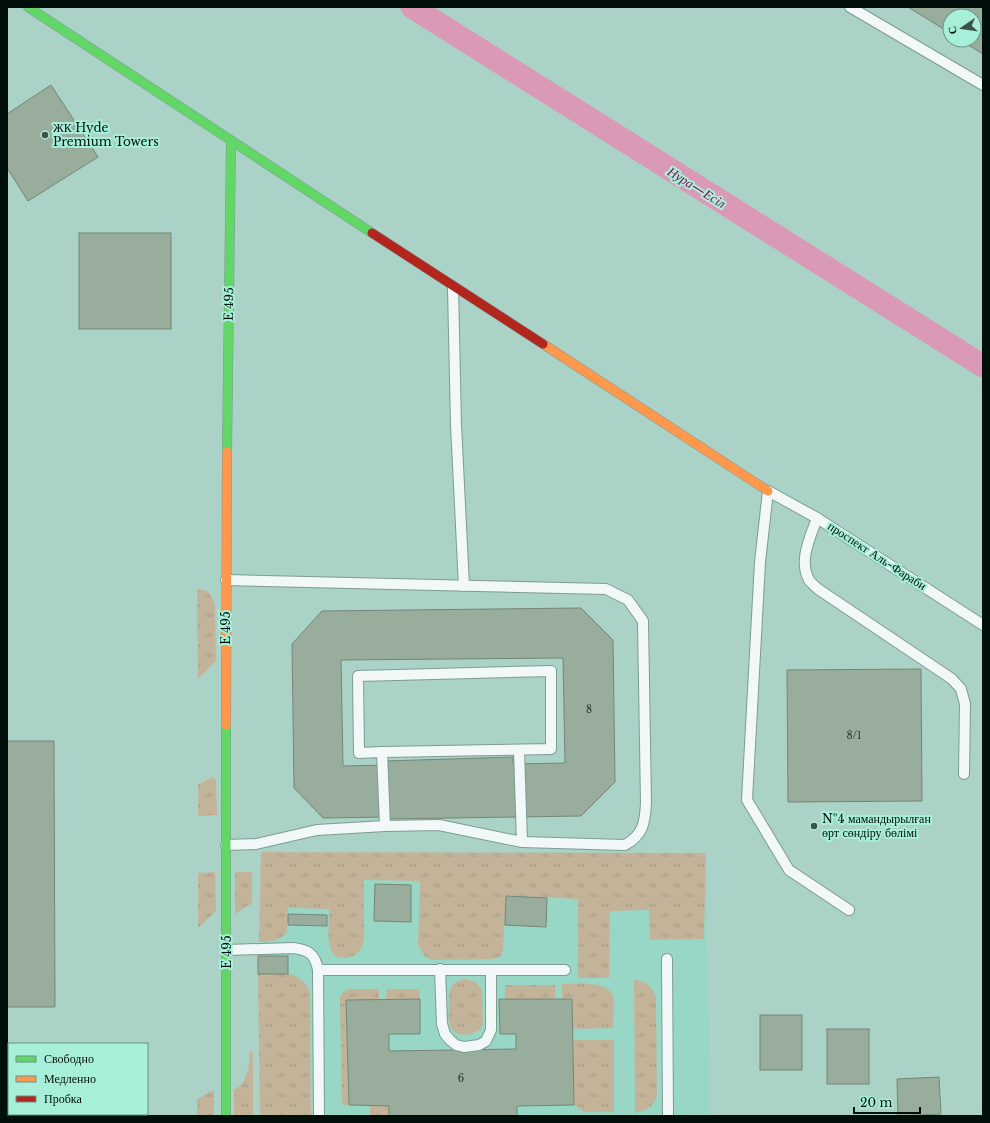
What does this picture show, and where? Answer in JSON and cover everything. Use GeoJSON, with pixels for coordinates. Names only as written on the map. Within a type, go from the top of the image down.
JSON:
{"type":"FeatureCollection","features":[{"type":"Feature","properties":{"kind":"street"},"geometry":{"type":"LineString","coordinates":[[28,7],[768,491]]}},
{"type":"Feature","properties":{"kind":"street","name":"E 495"},"geometry":{"type":"LineString","coordinates":[[226,1116],[226,580],[231,141]]}},
{"type":"Feature","properties":{"kind":"lane"},"geometry":{"type":"LineString","coordinates":[[850,7],[983,85]]}},
{"type":"Feature","properties":{"kind":"lane"},"geometry":{"type":"LineString","coordinates":[[453,285],[456,426],[464,586]]}},
{"type":"Feature","properties":{"kind":"lane"},"geometry":{"type":"LineString","coordinates":[[768,491],[760,562],[747,800],[789,870],[849,910]]}},
{"type":"Feature","properties":{"kind":"lane","name":"проспект Аль-Фараби"},"geometry":{"type":"LineString","coordinates":[[768,491],[817,518],[983,625]]}},
{"type":"Feature","properties":{"kind":"lane"},"geometry":{"type":"LineString","coordinates":[[817,518],[804,557],[809,580],[818,589],[952,679],[961,689],[964,704],[964,774]]}},
{"type":"Feature","properties":{"kind":"lane"},"geometry":{"type":"LineString","coordinates":[[226,580],[606,589],[628,600],[643,621],[646,804],[645,818],[640,831],[635,840],[625,846],[522,842],[439,825],[385,826],[317,830],[256,844],[226,845]]}},
{"type":"Feature","properties":{"kind":"lane"},"geometry":{"type":"LineString","coordinates":[[551,671],[552,749],[382,752],[359,752],[358,676],[551,671]]}},
{"type":"Feature","properties":{"kind":"lane"},"geometry":{"type":"LineString","coordinates":[[519,750],[522,842]]}},
{"type":"Feature","properties":{"kind":"lane"},"geometry":{"type":"LineString","coordinates":[[382,752],[385,826]]}},
{"type":"Feature","properties":{"kind":"lane"},"geometry":{"type":"LineString","coordinates":[[227,950],[302,949],[310,953],[317,961],[320,1116]]}},
{"type":"Feature","properties":{"kind":"lane"},"geometry":{"type":"LineString","coordinates":[[667,959],[668,1116]]}},
{"type":"Feature","properties":{"kind":"lane"},"geometry":{"type":"LineString","coordinates":[[440,969],[442,1024],[445,1034],[456,1045],[464,1047],[479,1045],[486,1040],[491,1030],[491,970]]}},
{"type":"Feature","properties":{"kind":"lane"},"geometry":{"type":"LineString","coordinates":[[318,970],[565,970]]}},
{"type":"Feature","properties":{"kind":"shaded area"},"geometry":{"type":"Polygon","coordinates":[[[261,852],[706,853],[710,1116],[262,1116],[261,852]]]}},
{"type":"Feature","properties":{"kind":"green space"},"geometry":{"type":"Polygon","coordinates":[[[197,589],[207,591],[212,597],[215,606],[216,661],[198,679],[197,589]]]}},
{"type":"Feature","properties":{"kind":"green space"},"geometry":{"type":"Polygon","coordinates":[[[212,777],[216,780],[217,815],[198,816],[198,785],[212,777]]]}},
{"type":"Feature","properties":{"kind":"green space"},"geometry":{"type":"Polygon","coordinates":[[[261,852],[706,853],[704,939],[650,940],[649,910],[610,911],[609,978],[578,978],[578,899],[506,896],[503,950],[501,956],[493,959],[432,960],[425,957],[418,945],[420,881],[364,880],[364,937],[361,949],[355,955],[341,958],[335,955],[331,950],[328,934],[329,909],[288,908],[287,932],[280,938],[259,942],[261,852]]]}},
{"type":"Feature","properties":{"kind":"green space"},"geometry":{"type":"Polygon","coordinates":[[[215,872],[216,911],[198,928],[198,873],[215,872]]]}},
{"type":"Feature","properties":{"kind":"green space"},"geometry":{"type":"Polygon","coordinates":[[[235,872],[252,872],[252,903],[235,914],[235,872]]]}},
{"type":"Feature","properties":{"kind":"green space"},"geometry":{"type":"Polygon","coordinates":[[[281,973],[295,976],[306,984],[310,992],[311,1116],[260,1116],[258,974],[281,973]]]}},
{"type":"Feature","properties":{"kind":"green space"},"geometry":{"type":"Polygon","coordinates":[[[466,979],[475,982],[482,989],[483,1023],[481,1029],[463,1035],[454,1032],[449,1023],[449,995],[453,984],[466,979]]]}},
{"type":"Feature","properties":{"kind":"green space"},"geometry":{"type":"Polygon","coordinates":[[[634,979],[648,985],[656,998],[657,1095],[652,1105],[643,1111],[635,1113],[634,979]]]}},
{"type":"Feature","properties":{"kind":"green space"},"geometry":{"type":"Polygon","coordinates":[[[562,984],[599,985],[610,992],[614,1000],[613,1028],[573,1029],[572,999],[562,999],[562,984]]]}},
{"type":"Feature","properties":{"kind":"green space"},"geometry":{"type":"Polygon","coordinates":[[[505,985],[555,985],[555,999],[505,999],[505,985]]]}},
{"type":"Feature","properties":{"kind":"green space"},"geometry":{"type":"Polygon","coordinates":[[[349,989],[379,989],[379,999],[346,1000],[349,1105],[345,1105],[342,1102],[340,997],[343,992],[349,989]]]}},
{"type":"Feature","properties":{"kind":"green space"},"geometry":{"type":"Polygon","coordinates":[[[387,989],[419,989],[420,999],[386,999],[387,989]]]}},
{"type":"Feature","properties":{"kind":"green space"},"geometry":{"type":"Polygon","coordinates":[[[573,1040],[614,1040],[614,1112],[584,1112],[574,1105],[573,1040]]]}},
{"type":"Feature","properties":{"kind":"green space"},"geometry":{"type":"Polygon","coordinates":[[[250,1052],[253,1052],[253,1116],[234,1116],[234,1090],[239,1087],[245,1079],[250,1052]]]}},
{"type":"Feature","properties":{"kind":"green space"},"geometry":{"type":"Polygon","coordinates":[[[214,1090],[214,1116],[197,1116],[197,1099],[214,1090]]]}},
{"type":"Feature","properties":{"kind":"green space"},"geometry":{"type":"Polygon","coordinates":[[[370,1105],[389,1106],[389,1116],[370,1116],[370,1105]]]}},
{"type":"Feature","properties":{"kind":"building"},"geometry":{"type":"Polygon","coordinates":[[[908,7],[983,7],[983,54],[973,48],[982,48],[982,8],[942,8],[942,28],[908,7]]]}},
{"type":"Feature","properties":{"kind":"building","name":"ЖК Hyde Premium Towers"},"geometry":{"type":"Polygon","coordinates":[[[51,85],[98,157],[28,201],[7,168],[7,114],[51,85]]]}},
{"type":"Feature","properties":{"kind":"building"},"geometry":{"type":"Polygon","coordinates":[[[79,233],[171,233],[171,329],[79,329],[79,233]]]}},
{"type":"Feature","properties":{"kind":"building"},"geometry":{"type":"Polygon","coordinates":[[[581,608],[613,640],[615,782],[581,816],[387,819],[387,817],[323,818],[294,788],[292,644],[322,611],[581,608]],[[563,658],[341,660],[343,766],[386,765],[385,761],[513,757],[513,764],[565,763],[563,658]]]}},
{"type":"Feature","properties":{"kind":"building"},"geometry":{"type":"Polygon","coordinates":[[[921,669],[922,801],[788,802],[787,670],[921,669]]]}},
{"type":"Feature","properties":{"kind":"building"},"geometry":{"type":"Polygon","coordinates":[[[7,741],[54,741],[55,1007],[7,1007],[7,741]]]}},
{"type":"Feature","properties":{"kind":"building"},"geometry":{"type":"Polygon","coordinates":[[[375,884],[411,885],[411,922],[374,921],[375,884]]]}},
{"type":"Feature","properties":{"kind":"building"},"geometry":{"type":"Polygon","coordinates":[[[506,896],[547,898],[546,927],[505,925],[506,896]]]}},
{"type":"Feature","properties":{"kind":"building"},"geometry":{"type":"Polygon","coordinates":[[[288,914],[327,915],[327,926],[288,925],[288,914]]]}},
{"type":"Feature","properties":{"kind":"building"},"geometry":{"type":"Polygon","coordinates":[[[258,956],[288,956],[288,974],[258,974],[258,956]]]}},
{"type":"Feature","properties":{"kind":"building"},"geometry":{"type":"Polygon","coordinates":[[[420,999],[420,1034],[389,1034],[389,1051],[516,1049],[516,1034],[500,1034],[499,999],[572,999],[574,1105],[517,1106],[517,1116],[389,1116],[389,1106],[349,1105],[346,1000],[420,999]]]}},
{"type":"Feature","properties":{"kind":"building"},"geometry":{"type":"Polygon","coordinates":[[[760,1015],[802,1015],[802,1070],[760,1070],[760,1015]]]}},
{"type":"Feature","properties":{"kind":"building"},"geometry":{"type":"Polygon","coordinates":[[[827,1029],[869,1029],[869,1084],[827,1084],[827,1029]]]}},
{"type":"Feature","properties":{"kind":"building"},"geometry":{"type":"Polygon","coordinates":[[[939,1077],[941,1114],[898,1116],[897,1079],[939,1077]]]}},
{"type":"Feature","properties":{"kind":"waterway","name":"Нура—Есіл"},"geometry":{"type":"LineString","coordinates":[[412,7],[983,366]]}},
{"type":"Feature","properties":{"kind":"traffic: fast"},"geometry":{"type":"LineString","coordinates":[[28,7],[372,233]]}},
{"type":"Feature","properties":{"kind":"traffic: fast"},"geometry":{"type":"LineString","coordinates":[[227,452],[231,141]]}},
{"type":"Feature","properties":{"kind":"traffic: fast"},"geometry":{"type":"LineString","coordinates":[[226,725],[226,1116]]}},
{"type":"Feature","properties":{"kind":"traffic: slow"},"geometry":{"type":"LineString","coordinates":[[543,344],[768,491]]}},
{"type":"Feature","properties":{"kind":"traffic: slow"},"geometry":{"type":"LineString","coordinates":[[226,725],[227,452]]}},
{"type":"Feature","properties":{"kind":"traffic: jam"},"geometry":{"type":"LineString","coordinates":[[372,233],[543,344]]}},
{"type":"Feature","properties":{"kind":"place","name":"ЖК Hyde Premium Towers"},"geometry":{"type":"Point","coordinates":[45,135]}},
{"type":"Feature","properties":{"kind":"place","name":"№4 мамандырылған өрт сөндіру бөлімі"},"geometry":{"type":"Point","coordinates":[814,826]}}]}
